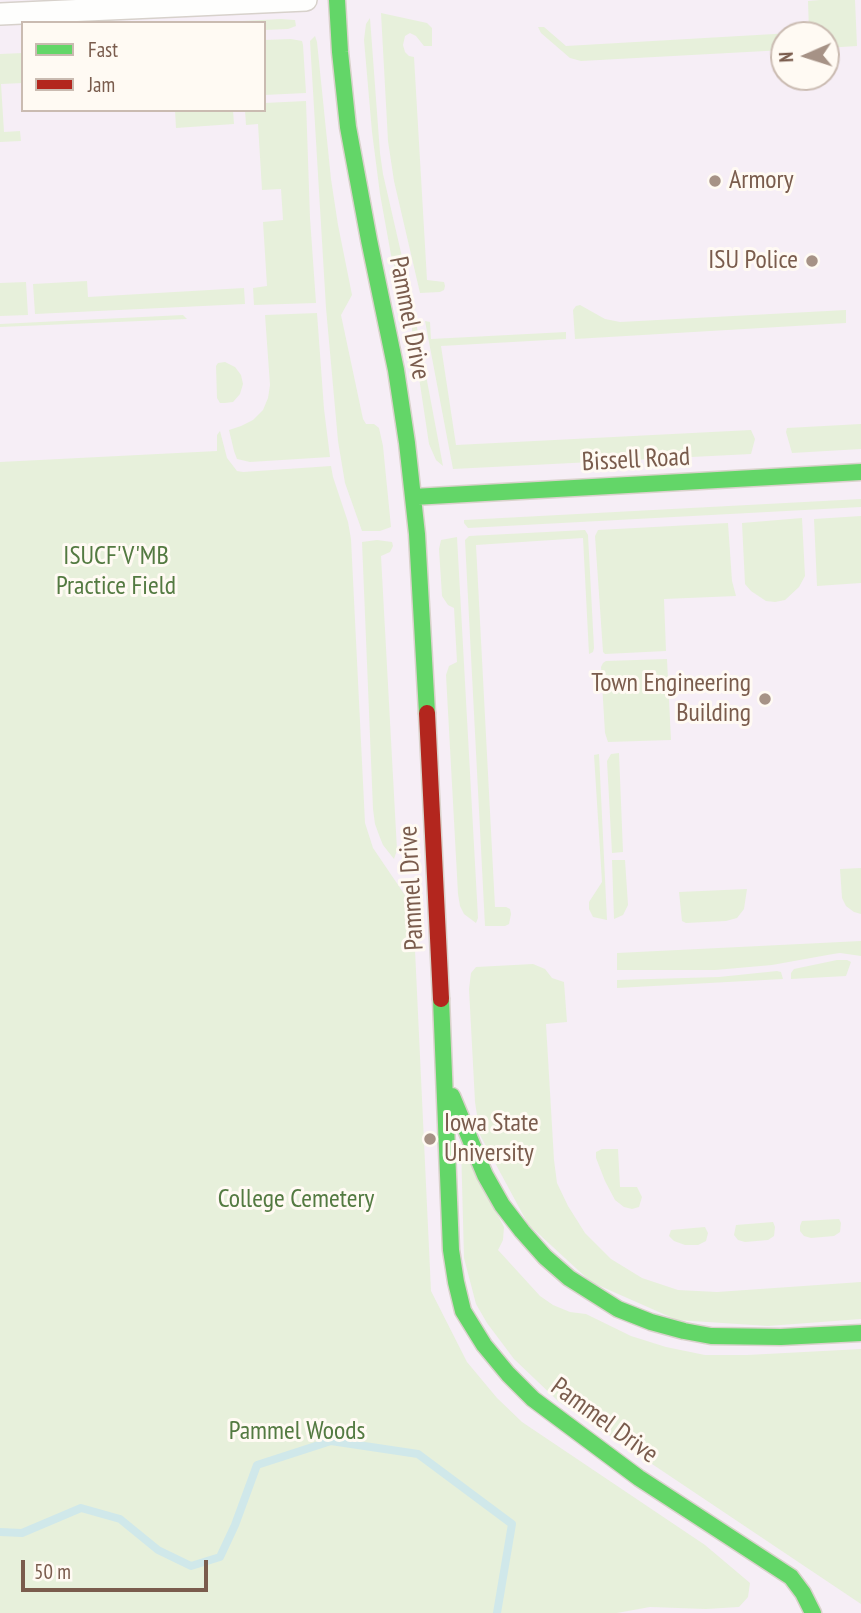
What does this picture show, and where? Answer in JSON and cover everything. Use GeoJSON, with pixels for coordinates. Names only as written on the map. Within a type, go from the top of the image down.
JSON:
{"type":"FeatureCollection","features":[{"type":"Feature","properties":{"kind":"street"},"geometry":{"type":"LineString","coordinates":[[0,14],[306,0]]}},
{"type":"Feature","properties":{"kind":"street","name":"Pammel Drive"},"geometry":{"type":"LineString","coordinates":[[337,0],[348,127],[396,370],[417,534],[439,933],[453,1260],[463,1311],[484,1345],[533,1399],[639,1478],[791,1577],[813,1613]]}},
{"type":"Feature","properties":{"kind":"street","name":"Bissell Road"},"geometry":{"type":"LineString","coordinates":[[413,497],[861,472]]}},
{"type":"Feature","properties":{"kind":"street"},"geometry":{"type":"LineString","coordinates":[[444,1072],[457,1111],[502,1205],[545,1257],[591,1293],[618,1309],[651,1322],[711,1336],[781,1337],[861,1333]]}},
{"type":"Feature","properties":{"kind":"shaded area","name":"Iowa State University"},"geometry":{"type":"Polygon","coordinates":[[[0,0],[861,0],[861,1613],[0,1613],[0,0]]]}},
{"type":"Feature","properties":{"kind":"green space"},"geometry":{"type":"Polygon","coordinates":[[[855,0],[857,46],[840,47],[840,21],[809,21],[808,1],[855,0]]]}},
{"type":"Feature","properties":{"kind":"green space"},"geometry":{"type":"Polygon","coordinates":[[[381,13],[427,23],[432,28],[432,46],[424,46],[410,33],[405,36],[403,45],[405,52],[414,57],[427,280],[444,282],[444,290],[440,292],[420,293],[394,181],[388,141],[381,13]]]}},
{"type":"Feature","properties":{"kind":"green space"},"geometry":{"type":"Polygon","coordinates":[[[370,18],[383,174],[410,292],[405,290],[397,276],[380,194],[364,40],[366,24],[370,18]]]}},
{"type":"Feature","properties":{"kind":"green space"},"geometry":{"type":"Polygon","coordinates":[[[295,20],[296,26],[266,30],[266,21],[242,21],[295,20]]]}},
{"type":"Feature","properties":{"kind":"green space"},"geometry":{"type":"Polygon","coordinates":[[[538,27],[544,27],[566,46],[770,34],[770,51],[581,61],[570,58],[541,33],[538,27]]]}},
{"type":"Feature","properties":{"kind":"green space"},"geometry":{"type":"Polygon","coordinates":[[[315,36],[331,179],[352,295],[341,315],[363,419],[366,424],[374,424],[379,428],[383,446],[391,527],[380,531],[362,531],[345,483],[338,441],[326,308],[310,41],[315,36]]]}},
{"type":"Feature","properties":{"kind":"green space"},"geometry":{"type":"Polygon","coordinates":[[[266,40],[302,41],[306,93],[266,95],[266,40]]]}},
{"type":"Feature","properties":{"kind":"green space"},"geometry":{"type":"Polygon","coordinates":[[[21,53],[21,83],[1,84],[4,132],[20,131],[21,141],[0,142],[0,54],[21,53]]]}},
{"type":"Feature","properties":{"kind":"green space"},"geometry":{"type":"Polygon","coordinates":[[[306,101],[316,303],[254,305],[253,288],[267,286],[263,222],[283,220],[281,189],[262,190],[258,124],[246,125],[245,112],[266,112],[266,103],[306,101]]]}},
{"type":"Feature","properties":{"kind":"green space"},"geometry":{"type":"Polygon","coordinates":[[[175,112],[233,112],[234,124],[176,128],[175,112]]]}},
{"type":"Feature","properties":{"kind":"green space"},"geometry":{"type":"Polygon","coordinates":[[[87,281],[88,297],[244,288],[245,304],[35,314],[33,284],[87,281]]]}},
{"type":"Feature","properties":{"kind":"green space"},"geometry":{"type":"Polygon","coordinates":[[[26,282],[28,315],[0,316],[0,283],[26,282]]]}},
{"type":"Feature","properties":{"kind":"green space"},"geometry":{"type":"Polygon","coordinates":[[[580,305],[605,319],[620,322],[846,310],[846,323],[575,339],[573,310],[580,305]]]}},
{"type":"Feature","properties":{"kind":"green space"},"geometry":{"type":"Polygon","coordinates":[[[317,313],[330,457],[250,462],[237,459],[229,430],[253,420],[263,410],[268,398],[270,385],[265,315],[317,313]]]}},
{"type":"Feature","properties":{"kind":"green space"},"geometry":{"type":"Polygon","coordinates":[[[183,315],[187,319],[0,327],[0,324],[183,315]]]}},
{"type":"Feature","properties":{"kind":"green space"},"geometry":{"type":"Polygon","coordinates":[[[425,321],[430,322],[431,339],[566,332],[566,339],[441,346],[456,445],[751,430],[755,439],[751,454],[453,469],[425,321]]]}},
{"type":"Feature","properties":{"kind":"green space"},"geometry":{"type":"Polygon","coordinates":[[[416,322],[443,466],[436,460],[429,444],[412,331],[416,322]]]}},
{"type":"Feature","properties":{"kind":"green space"},"geometry":{"type":"Polygon","coordinates":[[[225,362],[235,367],[243,384],[240,394],[233,402],[220,403],[217,398],[216,366],[225,362]]]}},
{"type":"Feature","properties":{"kind":"green space"},"geometry":{"type":"Polygon","coordinates":[[[861,424],[861,449],[792,453],[786,432],[787,428],[861,424]]]}},
{"type":"Feature","properties":{"kind":"green space","name":"Pammel Woods"},"geometry":{"type":"Polygon","coordinates":[[[220,431],[227,458],[237,471],[331,466],[348,522],[365,823],[373,848],[413,907],[431,1291],[467,1362],[497,1398],[522,1422],[705,1545],[750,1583],[748,1597],[739,1607],[650,1607],[617,1613],[0,1613],[0,462],[217,451],[217,435],[220,431]]]}},
{"type":"Feature","properties":{"kind":"green space"},"geometry":{"type":"Polygon","coordinates":[[[861,499],[861,507],[468,528],[464,523],[464,520],[861,499]]]}},
{"type":"Feature","properties":{"kind":"green space"},"geometry":{"type":"Polygon","coordinates":[[[861,516],[861,583],[817,586],[814,519],[861,516]]]}},
{"type":"Feature","properties":{"kind":"green space"},"geometry":{"type":"Polygon","coordinates":[[[802,518],[805,576],[799,587],[785,600],[766,601],[745,584],[742,523],[802,518]]]}},
{"type":"Feature","properties":{"kind":"green space"},"geometry":{"type":"Polygon","coordinates":[[[728,523],[732,581],[736,596],[664,599],[666,651],[605,654],[595,536],[598,530],[728,523]]]}},
{"type":"Feature","properties":{"kind":"green space"},"geometry":{"type":"Polygon","coordinates":[[[585,530],[588,535],[594,648],[589,654],[583,538],[476,545],[495,907],[506,907],[511,914],[509,924],[505,926],[485,926],[465,540],[469,536],[585,530]]]}},
{"type":"Feature","properties":{"kind":"green space"},"geometry":{"type":"Polygon","coordinates":[[[457,537],[478,918],[476,923],[464,914],[458,894],[446,675],[449,666],[457,662],[454,608],[448,605],[442,596],[439,549],[441,540],[457,537]]]}},
{"type":"Feature","properties":{"kind":"green space"},"geometry":{"type":"Polygon","coordinates":[[[362,542],[392,542],[393,546],[390,552],[381,556],[397,850],[394,859],[383,845],[373,809],[362,542]]]}},
{"type":"Feature","properties":{"kind":"green space"},"geometry":{"type":"Polygon","coordinates":[[[667,659],[671,740],[608,742],[605,733],[601,667],[603,663],[667,659]]]}},
{"type":"Feature","properties":{"kind":"green space"},"geometry":{"type":"Polygon","coordinates":[[[619,753],[623,852],[612,853],[607,761],[611,754],[619,753]]]}},
{"type":"Feature","properties":{"kind":"green space"},"geometry":{"type":"Polygon","coordinates":[[[599,754],[607,920],[593,917],[589,909],[589,902],[602,882],[594,755],[599,754]]]}},
{"type":"Feature","properties":{"kind":"green space"},"geometry":{"type":"Polygon","coordinates":[[[612,860],[625,860],[628,905],[623,915],[614,919],[612,860]]]}},
{"type":"Feature","properties":{"kind":"green space"},"geometry":{"type":"Polygon","coordinates":[[[861,868],[861,914],[846,906],[842,898],[840,869],[861,868]]]}},
{"type":"Feature","properties":{"kind":"green space"},"geometry":{"type":"Polygon","coordinates":[[[747,889],[744,909],[737,918],[726,921],[682,921],[679,892],[747,889]]]}},
{"type":"Feature","properties":{"kind":"green space"},"geometry":{"type":"Polygon","coordinates":[[[861,941],[861,956],[840,953],[772,965],[715,970],[617,970],[617,953],[861,941]]]}},
{"type":"Feature","properties":{"kind":"green space"},"geometry":{"type":"Polygon","coordinates":[[[837,960],[851,962],[846,976],[791,979],[794,969],[837,960]]]}},
{"type":"Feature","properties":{"kind":"green space"},"geometry":{"type":"Polygon","coordinates":[[[533,964],[545,969],[552,978],[564,982],[567,1022],[546,1024],[554,1160],[557,1183],[585,1233],[611,1259],[642,1278],[678,1290],[717,1292],[861,1282],[861,1319],[768,1326],[677,1320],[591,1282],[528,1224],[480,1135],[475,1102],[469,989],[471,973],[476,967],[533,964]]]}},
{"type":"Feature","properties":{"kind":"green space"},"geometry":{"type":"Polygon","coordinates":[[[781,972],[783,979],[617,988],[617,980],[719,977],[781,972]]]}},
{"type":"Feature","properties":{"kind":"green space"},"geometry":{"type":"Polygon","coordinates":[[[461,1146],[504,1227],[503,1240],[498,1250],[540,1296],[553,1305],[570,1312],[586,1314],[631,1336],[705,1355],[861,1349],[861,1604],[558,1401],[514,1359],[476,1304],[464,1258],[461,1146]]]}},
{"type":"Feature","properties":{"kind":"green space"},"geometry":{"type":"Polygon","coordinates":[[[602,1149],[618,1149],[620,1187],[637,1187],[642,1197],[639,1207],[624,1207],[615,1200],[596,1158],[596,1152],[602,1149]]]}},
{"type":"Feature","properties":{"kind":"green space"},"geometry":{"type":"Polygon","coordinates":[[[839,1219],[840,1232],[834,1236],[811,1238],[800,1231],[802,1221],[839,1219]]]}},
{"type":"Feature","properties":{"kind":"green space"},"geometry":{"type":"Polygon","coordinates":[[[773,1222],[774,1236],[768,1240],[745,1242],[734,1235],[736,1225],[773,1222]]]}},
{"type":"Feature","properties":{"kind":"green space"},"geometry":{"type":"Polygon","coordinates":[[[705,1227],[708,1233],[706,1241],[698,1245],[685,1245],[669,1236],[671,1230],[705,1227]]]}},
{"type":"Feature","properties":{"kind":"waterway"},"geometry":{"type":"LineString","coordinates":[[0,1532],[22,1533],[81,1508],[120,1519],[158,1550],[191,1566],[220,1557],[257,1465],[331,1441],[418,1454],[512,1524],[497,1613]]}},
{"type":"Feature","properties":{"kind":"traffic: fast"},"geometry":{"type":"LineString","coordinates":[[337,0],[348,127],[396,370],[407,443],[417,534],[427,713]]}},
{"type":"Feature","properties":{"kind":"traffic: fast"},"geometry":{"type":"LineString","coordinates":[[413,497],[861,472]]}},
{"type":"Feature","properties":{"kind":"traffic: fast"},"geometry":{"type":"LineString","coordinates":[[441,999],[451,1250],[463,1311],[484,1345],[533,1399],[639,1478],[791,1577],[813,1613]]}},
{"type":"Feature","properties":{"kind":"traffic: fast"},"geometry":{"type":"LineString","coordinates":[[452,1096],[485,1175],[502,1205],[522,1231],[545,1257],[569,1278],[618,1309],[651,1322],[711,1336],[781,1337],[861,1333]]}},
{"type":"Feature","properties":{"kind":"traffic: jam"},"geometry":{"type":"LineString","coordinates":[[427,713],[441,999]]}},
{"type":"Feature","properties":{"kind":"place","name":"Armory"},"geometry":{"type":"Point","coordinates":[715,181]}},
{"type":"Feature","properties":{"kind":"place","name":"ISU Police"},"geometry":{"type":"Point","coordinates":[812,261]}},
{"type":"Feature","properties":{"kind":"place","name":"Town Engineering Building"},"geometry":{"type":"Point","coordinates":[765,699]}},
{"type":"Feature","properties":{"kind":"place","name":"Iowa State University"},"geometry":{"type":"Point","coordinates":[430,1139]}},
{"type":"Feature","properties":{"kind":"park label","name":"ISUCF'V'MB Practice Field"},"geometry":{"type":"Point","coordinates":[116,572]}},
{"type":"Feature","properties":{"kind":"park label","name":"College Cemetery"},"geometry":{"type":"Point","coordinates":[296,1200]}}]}
